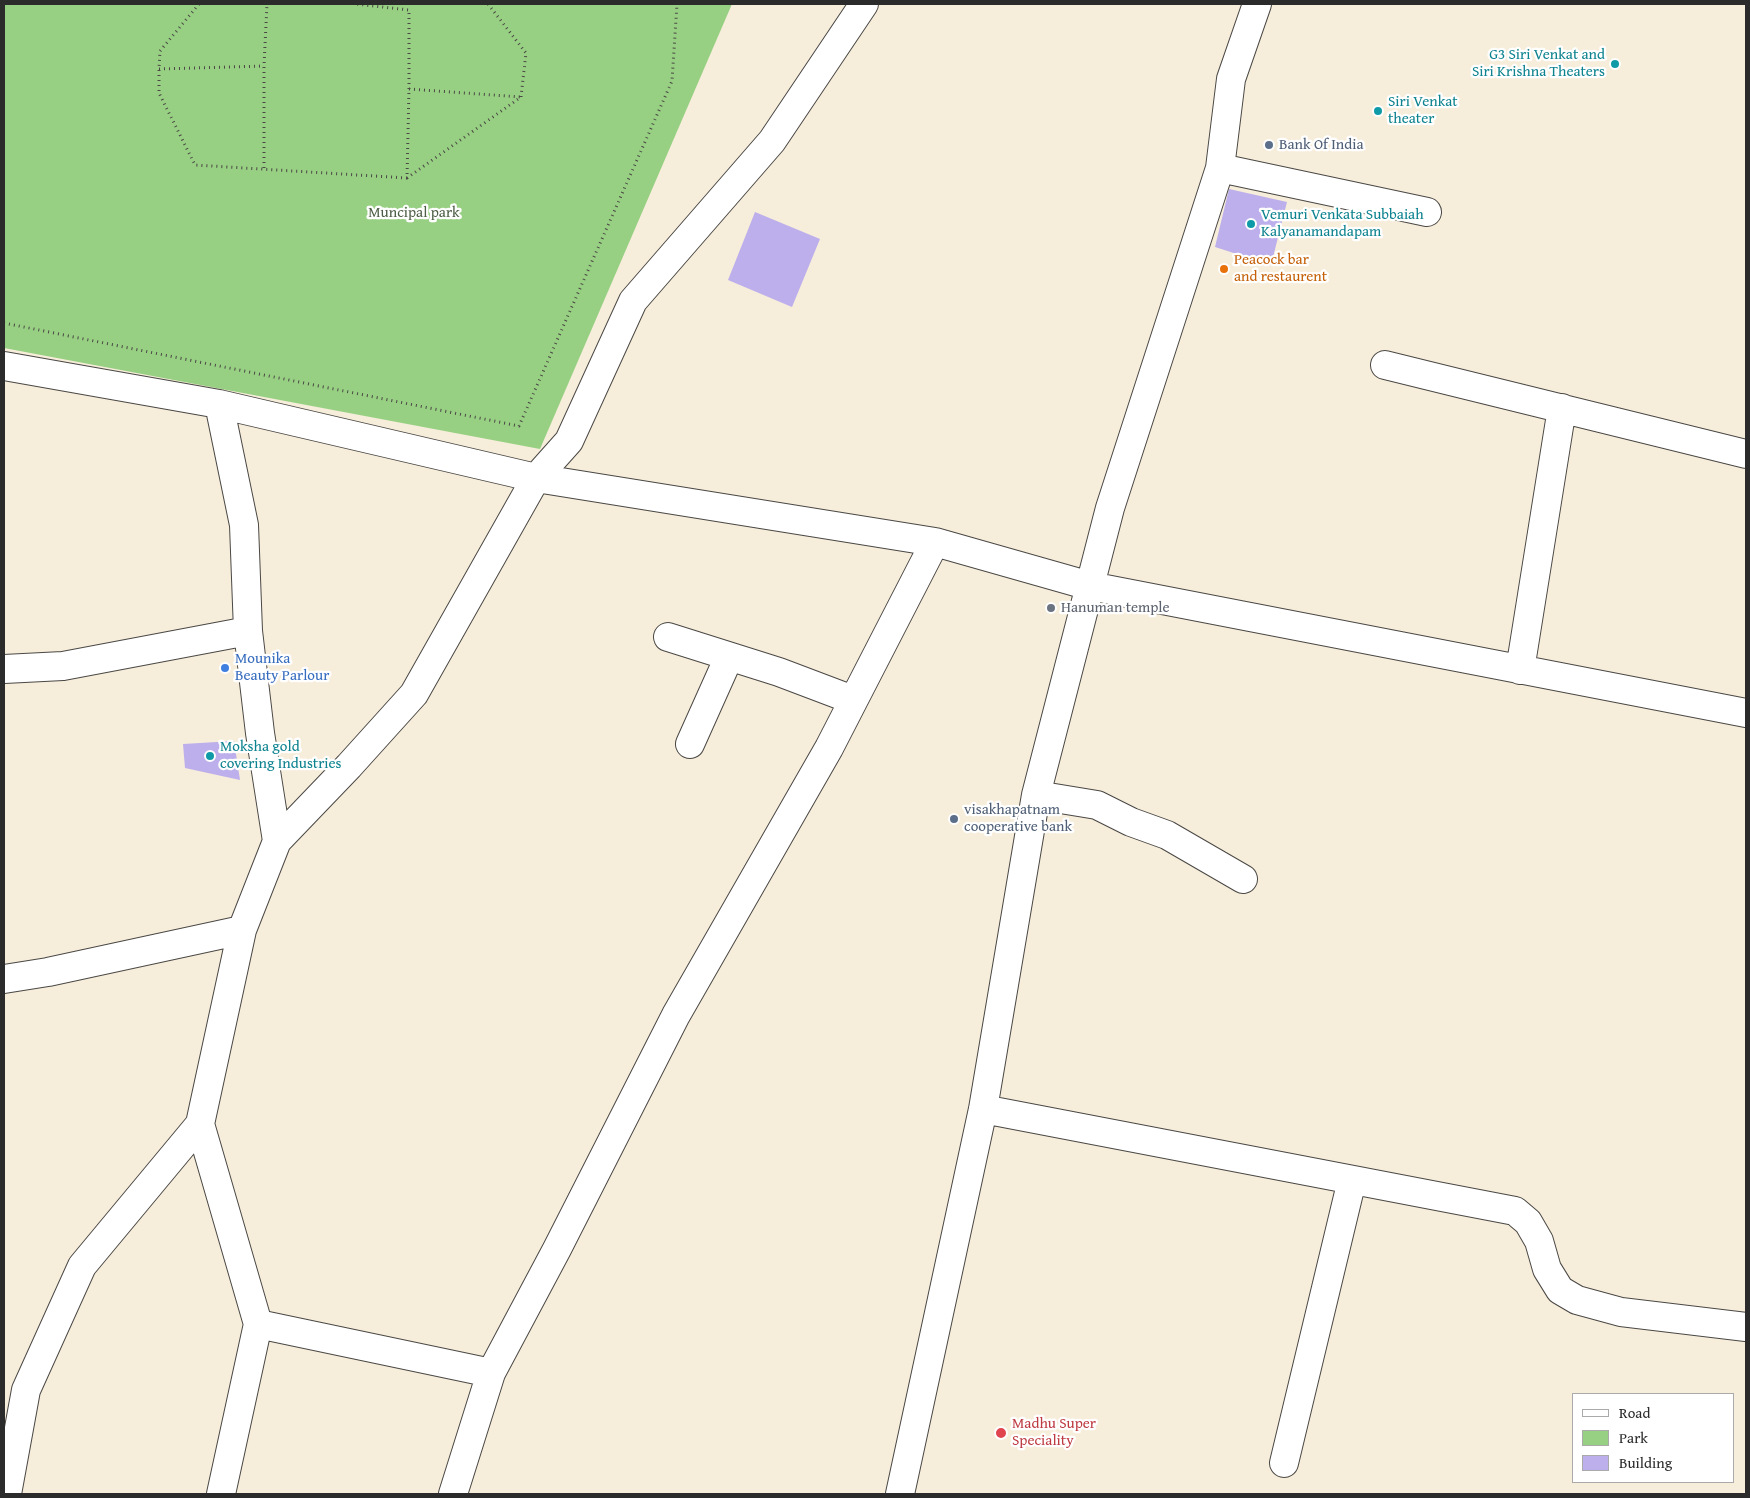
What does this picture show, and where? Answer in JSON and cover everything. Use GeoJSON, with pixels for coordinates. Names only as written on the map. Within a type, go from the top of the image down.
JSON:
{"type":"FeatureCollection","features":[{"type":"Feature","properties":{"kind":"street"},"geometry":{"type":"LineString","coordinates":[[7,1494],[26,1390],[82,1266],[200,1124],[242,930],[277,840],[349,766],[414,694],[536,478],[569,441],[633,301],[772,141],[864,4]]}},
{"type":"Feature","properties":{"kind":"street"},"geometry":{"type":"LineString","coordinates":[[900,1494],[983,1109],[1036,795],[1110,508],[1220,168],[1231,79],[1257,4]]}},
{"type":"Feature","properties":{"kind":"street"},"geometry":{"type":"LineString","coordinates":[[1220,168],[1427,212]]}},
{"type":"Feature","properties":{"kind":"street"},"geometry":{"type":"LineString","coordinates":[[1385,365],[1746,454]]}},
{"type":"Feature","properties":{"kind":"street"},"geometry":{"type":"LineString","coordinates":[[4,366],[219,404],[536,478],[936,542],[1090,586],[1746,713]]}},
{"type":"Feature","properties":{"kind":"street"},"geometry":{"type":"LineString","coordinates":[[219,404],[244,525],[248,631],[260,733],[277,840]]}},
{"type":"Feature","properties":{"kind":"street"},"geometry":{"type":"LineString","coordinates":[[1520,670],[1562,408]]}},
{"type":"Feature","properties":{"kind":"street"},"geometry":{"type":"LineString","coordinates":[[453,1494],[491,1373],[557,1249],[676,1015],[829,748],[936,542]]}},
{"type":"Feature","properties":{"kind":"street"},"geometry":{"type":"LineString","coordinates":[[4,669],[63,666],[248,631]]}},
{"type":"Feature","properties":{"kind":"street"},"geometry":{"type":"LineString","coordinates":[[668,637],[779,672],[853,700]]}},
{"type":"Feature","properties":{"kind":"street"},"geometry":{"type":"LineString","coordinates":[[690,744],[729,657]]}},
{"type":"Feature","properties":{"kind":"street"},"geometry":{"type":"LineString","coordinates":[[1036,795],[1098,805],[1131,822],[1167,835],[1244,879]]}},
{"type":"Feature","properties":{"kind":"street"},"geometry":{"type":"LineString","coordinates":[[4,979],[48,972],[242,930]]}},
{"type":"Feature","properties":{"kind":"street"},"geometry":{"type":"LineString","coordinates":[[983,1109],[1515,1211],[1528,1222],[1539,1241],[1546,1269],[1560,1290],[1577,1300],[1621,1312],[1746,1327]]}},
{"type":"Feature","properties":{"kind":"street"},"geometry":{"type":"LineString","coordinates":[[200,1124],[258,1324],[221,1494]]}},
{"type":"Feature","properties":{"kind":"street"},"geometry":{"type":"LineString","coordinates":[[1284,1463],[1352,1180]]}},
{"type":"Feature","properties":{"kind":"street"},"geometry":{"type":"LineString","coordinates":[[258,1324],[491,1373]]}},
{"type":"Feature","properties":{"kind":"path"},"geometry":{"type":"LineString","coordinates":[[199,4],[160,51],[158,94],[195,165],[407,178],[521,97],[526,52],[488,4]]}},
{"type":"Feature","properties":{"kind":"path"},"geometry":{"type":"LineString","coordinates":[[264,168],[264,66],[267,4]]}},
{"type":"Feature","properties":{"kind":"path"},"geometry":{"type":"LineString","coordinates":[[356,4],[409,10],[407,178]]}},
{"type":"Feature","properties":{"kind":"path"},"geometry":{"type":"LineString","coordinates":[[4,323],[519,426],[672,81],[677,4]]}},
{"type":"Feature","properties":{"kind":"path"},"geometry":{"type":"LineString","coordinates":[[159,69],[264,66]]}},
{"type":"Feature","properties":{"kind":"path"},"geometry":{"type":"LineString","coordinates":[[409,89],[521,97]]}},
{"type":"Feature","properties":{"kind":"green space","name":"Muncipal park"},"geometry":{"type":"Polygon","coordinates":[[[4,4],[732,4],[540,449],[4,348],[4,4]]]}},
{"type":"Feature","properties":{"kind":"building","name":"Vemuri Venkata Subbaiah Kalyanamandapam"},"geometry":{"type":"Polygon","coordinates":[[[1229,189],[1287,202],[1271,265],[1215,247],[1229,189]]]}},
{"type":"Feature","properties":{"kind":"building"},"geometry":{"type":"Polygon","coordinates":[[[755,212],[820,239],[792,307],[728,280],[755,212]]]}},
{"type":"Feature","properties":{"kind":"building","name":"Moksha gold covering Industries"},"geometry":{"type":"Polygon","coordinates":[[[234,741],[240,780],[185,768],[183,744],[234,741]]]}},
{"type":"Feature","properties":{"kind":"place","name":"G3 Siri Venkat and Siri Krishna Theaters"},"geometry":{"type":"Point","coordinates":[1615,64]}},
{"type":"Feature","properties":{"kind":"place","name":"Siri Venkat theater"},"geometry":{"type":"Point","coordinates":[1378,111]}},
{"type":"Feature","properties":{"kind":"place","name":"Bank Of India"},"geometry":{"type":"Point","coordinates":[1269,145]}},
{"type":"Feature","properties":{"kind":"place","name":"Vemuri Venkata Subbaiah Kalyanamandapam"},"geometry":{"type":"Point","coordinates":[1251,224]}},
{"type":"Feature","properties":{"kind":"place","name":"Peacock bar and restaurent"},"geometry":{"type":"Point","coordinates":[1224,269]}},
{"type":"Feature","properties":{"kind":"place","name":"Hanuman temple"},"geometry":{"type":"Point","coordinates":[1051,608]}},
{"type":"Feature","properties":{"kind":"place","name":"Mounika Beauty Parlour"},"geometry":{"type":"Point","coordinates":[225,668]}},
{"type":"Feature","properties":{"kind":"place","name":"Moksha gold covering Industries"},"geometry":{"type":"Point","coordinates":[210,756]}},
{"type":"Feature","properties":{"kind":"place","name":"visakhapatnam cooperative bank"},"geometry":{"type":"Point","coordinates":[954,819]}},
{"type":"Feature","properties":{"kind":"place","name":"Madhu Super Speciality"},"geometry":{"type":"Point","coordinates":[1001,1433]}}]}
